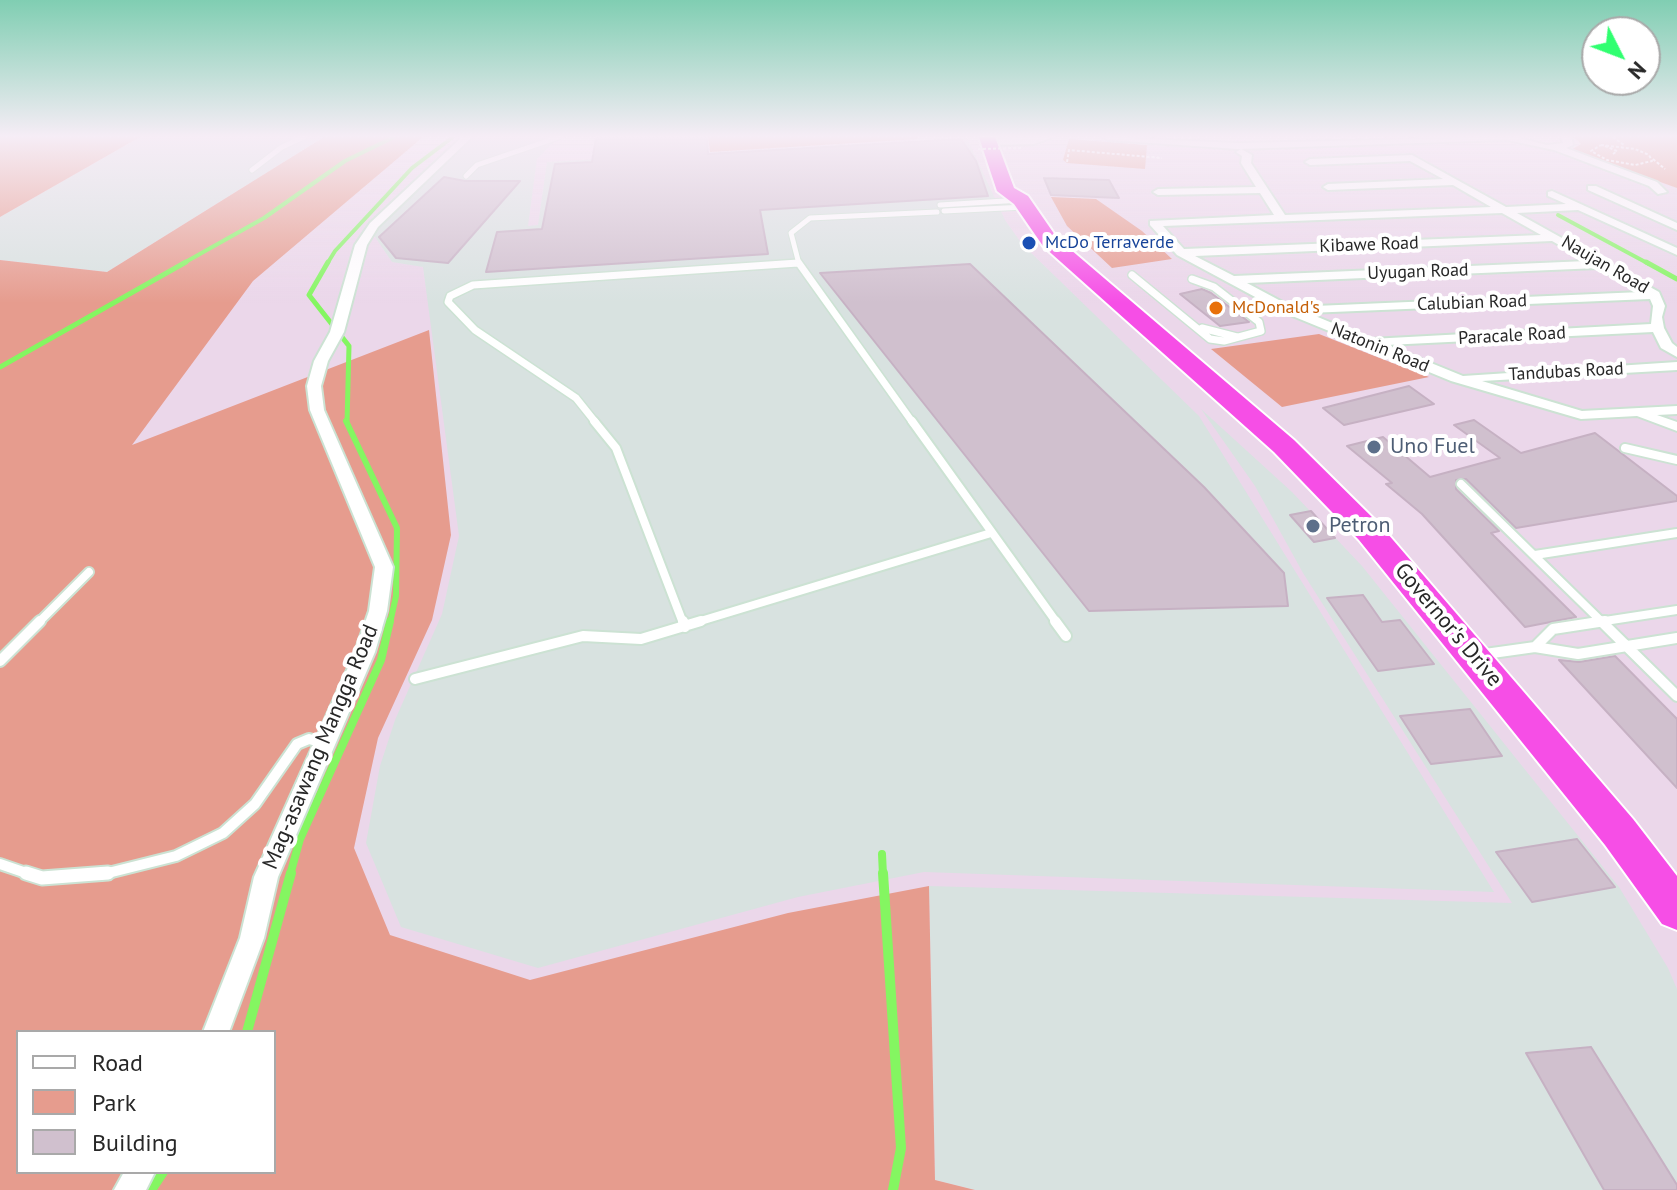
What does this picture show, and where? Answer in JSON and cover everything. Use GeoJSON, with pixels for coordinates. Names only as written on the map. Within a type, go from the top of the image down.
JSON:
{"type":"FeatureCollection","features":[{"type":"Feature","properties":{"kind":"highway","name":"Governor's Drive"},"geometry":{"type":"LineString","coordinates":[[1013,193],[1023,195],[1042,233],[1071,263],[1320,480],[1475,655],[1619,832],[1677,910]]}},
{"type":"Feature","properties":{"kind":"street","name":"Mag-asawang Mangga Road"},"geometry":{"type":"LineString","coordinates":[[217,1030],[252,938],[266,877],[365,652],[378,611],[384,567],[356,496],[332,450],[317,410],[314,386],[321,361],[337,332],[361,245],[374,225],[408,193]]}},
{"type":"Feature","properties":{"kind":"street"},"geometry":{"type":"LineString","coordinates":[[1158,193],[1172,212],[1282,219],[1342,206],[1507,210],[1580,207]]}},
{"type":"Feature","properties":{"kind":"street"},"geometry":{"type":"LineString","coordinates":[[1265,193],[1282,219]]}},
{"type":"Feature","properties":{"kind":"street"},"geometry":{"type":"LineString","coordinates":[[1332,193],[1342,206]]}},
{"type":"Feature","properties":{"kind":"street","name":"Naujan Road"},"geometry":{"type":"LineString","coordinates":[[1475,193],[1606,264],[1655,295],[1659,306],[1658,328]]}},
{"type":"Feature","properties":{"kind":"street"},"geometry":{"type":"LineString","coordinates":[[1562,193],[1552,194],[1677,252]]}},
{"type":"Feature","properties":{"kind":"street"},"geometry":{"type":"LineString","coordinates":[[1602,193],[1677,227]]}},
{"type":"Feature","properties":{"kind":"street","name":"Natonin Road"},"geometry":{"type":"LineString","coordinates":[[1172,212],[1154,223],[1181,253],[1289,310],[1456,378],[1581,415],[1677,410]]}},
{"type":"Feature","properties":{"kind":"street","name":"Kibawe Road"},"geometry":{"type":"LineString","coordinates":[[1181,253],[1558,238]]}},
{"type":"Feature","properties":{"kind":"street","name":"Uyugan Road"},"geometry":{"type":"LineString","coordinates":[[1230,280],[1606,264]]}},
{"type":"Feature","properties":{"kind":"street","name":"Calubian Road"},"geometry":{"type":"LineString","coordinates":[[1289,310],[1655,295]]}},
{"type":"Feature","properties":{"kind":"street"},"geometry":{"type":"LineString","coordinates":[[1658,328],[1666,345],[1677,353]]}},
{"type":"Feature","properties":{"kind":"street","name":"Paracale Road"},"geometry":{"type":"LineString","coordinates":[[1367,343],[1658,328]]}},
{"type":"Feature","properties":{"kind":"street","name":"Tandubas Road"},"geometry":{"type":"LineString","coordinates":[[1456,378],[1677,366]]}},
{"type":"Feature","properties":{"kind":"street"},"geometry":{"type":"LineString","coordinates":[[1634,413],[1677,427]]}},
{"type":"Feature","properties":{"kind":"lane"},"geometry":{"type":"LineString","coordinates":[[1023,195],[938,208],[819,216],[802,222],[791,233],[798,263],[1066,636]]}},
{"type":"Feature","properties":{"kind":"lane"},"geometry":{"type":"LineString","coordinates":[[685,627],[616,448],[576,398],[475,330],[448,302],[450,296],[473,285],[798,263]]}},
{"type":"Feature","properties":{"kind":"lane"},"geometry":{"type":"LineString","coordinates":[[1132,275],[1202,328],[1239,337],[1261,331],[1259,322],[1214,287],[1192,279]]}},
{"type":"Feature","properties":{"kind":"lane"},"geometry":{"type":"LineString","coordinates":[[1625,448],[1677,460]]}},
{"type":"Feature","properties":{"kind":"lane"},"geometry":{"type":"LineString","coordinates":[[1461,484],[1677,696]]}},
{"type":"Feature","properties":{"kind":"lane"},"geometry":{"type":"LineString","coordinates":[[415,679],[583,636],[641,639],[991,533]]}},
{"type":"Feature","properties":{"kind":"lane"},"geometry":{"type":"LineString","coordinates":[[1535,555],[1677,533]]}},
{"type":"Feature","properties":{"kind":"lane"},"geometry":{"type":"LineString","coordinates":[[0,661],[89,572]]}},
{"type":"Feature","properties":{"kind":"lane"},"geometry":{"type":"LineString","coordinates":[[1535,647],[1553,629],[1677,610]]}},
{"type":"Feature","properties":{"kind":"lane"},"geometry":{"type":"LineString","coordinates":[[1475,655],[1535,647],[1578,654],[1677,638]]}},
{"type":"Feature","properties":{"kind":"lane"},"geometry":{"type":"LineString","coordinates":[[0,864],[42,878],[70,877],[98,875],[176,856],[223,833],[255,804],[297,744],[309,739],[324,743]]}},
{"type":"Feature","properties":{"kind":"shaded area"},"geometry":{"type":"Polygon","coordinates":[[[43,193],[235,193],[107,272],[0,260],[0,217],[43,193]]]}},
{"type":"Feature","properties":{"kind":"shaded area"},"geometry":{"type":"Polygon","coordinates":[[[415,193],[532,193],[528,226],[538,225],[543,193],[992,193],[1005,220],[1022,244],[1199,416],[1494,892],[924,872],[798,897],[538,968],[401,927],[366,843],[380,766],[395,720],[442,614],[459,536],[423,267],[392,262],[373,234],[415,193]]]}},
{"type":"Feature","properties":{"kind":"shaded area"},"geometry":{"type":"Polygon","coordinates":[[[1201,409],[1292,492],[1362,566],[1619,887],[1668,968],[1677,989],[1677,1190],[975,1190],[935,1180],[929,886],[1512,903],[1303,573],[1255,486],[1201,409]]]}},
{"type":"Feature","properties":{"kind":"green space"},"geometry":{"type":"Polygon","coordinates":[[[0,193],[43,193],[0,217],[0,193]]]}},
{"type":"Feature","properties":{"kind":"green space"},"geometry":{"type":"Polygon","coordinates":[[[235,193],[357,193],[253,281],[132,445],[429,330],[451,535],[432,620],[378,738],[354,848],[390,935],[530,980],[788,913],[929,886],[935,1180],[975,1190],[0,1190],[0,260],[107,272],[235,193]]]}},
{"type":"Feature","properties":{"kind":"green space"},"geometry":{"type":"Polygon","coordinates":[[[1051,197],[1096,199],[1142,231],[1172,259],[1112,268],[1067,226],[1051,197]]]}},
{"type":"Feature","properties":{"kind":"green space"},"geometry":{"type":"Polygon","coordinates":[[[1319,334],[1429,377],[1282,407],[1211,349],[1319,334]]]}},
{"type":"Feature","properties":{"kind":"building"},"geometry":{"type":"Polygon","coordinates":[[[427,193],[510,193],[448,263],[396,258],[379,237],[427,193]]]}},
{"type":"Feature","properties":{"kind":"building"},"geometry":{"type":"Polygon","coordinates":[[[549,193],[987,193],[988,196],[760,210],[768,254],[486,272],[497,232],[542,229],[549,193]]]}},
{"type":"Feature","properties":{"kind":"building"},"geometry":{"type":"Polygon","coordinates":[[[1050,193],[1116,193],[1119,198],[1050,193]]]}},
{"type":"Feature","properties":{"kind":"building"},"geometry":{"type":"Polygon","coordinates":[[[970,264],[1204,487],[1284,573],[1288,606],[1089,611],[820,273],[970,264]]]}},
{"type":"Feature","properties":{"kind":"building","name":"McDonald's"},"geometry":{"type":"Polygon","coordinates":[[[1202,289],[1249,322],[1220,326],[1180,294],[1202,289]]]}},
{"type":"Feature","properties":{"kind":"building"},"geometry":{"type":"Polygon","coordinates":[[[1409,386],[1434,404],[1344,425],[1323,408],[1409,386]]]}},
{"type":"Feature","properties":{"kind":"building"},"geometry":{"type":"Polygon","coordinates":[[[1474,420],[1521,453],[1595,433],[1677,496],[1677,501],[1516,528],[1466,479],[1456,480],[1456,489],[1499,531],[1491,533],[1576,617],[1525,627],[1422,514],[1386,484],[1392,483],[1347,446],[1383,437],[1430,477],[1500,458],[1454,425],[1474,420]]]}},
{"type":"Feature","properties":{"kind":"building","name":"Petron"},"geometry":{"type":"Polygon","coordinates":[[[1311,511],[1335,538],[1314,542],[1290,515],[1311,511]]]}},
{"type":"Feature","properties":{"kind":"building"},"geometry":{"type":"Polygon","coordinates":[[[1363,595],[1382,622],[1400,620],[1434,664],[1378,671],[1327,598],[1363,595]]]}},
{"type":"Feature","properties":{"kind":"building"},"geometry":{"type":"Polygon","coordinates":[[[1615,656],[1677,719],[1677,788],[1559,660],[1579,662],[1615,656]]]}},
{"type":"Feature","properties":{"kind":"building"},"geometry":{"type":"Polygon","coordinates":[[[1470,709],[1502,756],[1431,764],[1400,716],[1470,709]]]}},
{"type":"Feature","properties":{"kind":"building"},"geometry":{"type":"Polygon","coordinates":[[[1577,839],[1615,887],[1532,902],[1496,852],[1577,839]]]}},
{"type":"Feature","properties":{"kind":"building"},"geometry":{"type":"Polygon","coordinates":[[[1591,1047],[1677,1185],[1677,1190],[1604,1190],[1526,1053],[1591,1047]]]}},
{"type":"Feature","properties":{"kind":"waterway"},"geometry":{"type":"LineString","coordinates":[[182,264],[264,218],[300,193]]}},
{"type":"Feature","properties":{"kind":"waterway"},"geometry":{"type":"LineString","coordinates":[[327,264],[335,251],[389,193]]}},
{"type":"Feature","properties":{"kind":"waterway"},"geometry":{"type":"LineString","coordinates":[[1558,215],[1649,264]]}},
{"type":"Feature","properties":{"kind":"waterway"},"geometry":{"type":"LineString","coordinates":[[0,367],[186,262]]}},
{"type":"Feature","properties":{"kind":"waterway"},"geometry":{"type":"LineString","coordinates":[[328,262],[309,295],[349,346],[347,423]]}},
{"type":"Feature","properties":{"kind":"waterway"},"geometry":{"type":"LineString","coordinates":[[1646,262],[1677,279]]}},
{"type":"Feature","properties":{"kind":"waterway"},"geometry":{"type":"LineString","coordinates":[[346,421],[397,528],[396,596],[390,623]]}},
{"type":"Feature","properties":{"kind":"waterway"},"geometry":{"type":"LineString","coordinates":[[290,875],[300,839],[381,660],[390,621]]}},
{"type":"Feature","properties":{"kind":"waterway"},"geometry":{"type":"LineString","coordinates":[[882,854],[883,875]]}},
{"type":"Feature","properties":{"kind":"waterway"},"geometry":{"type":"LineString","coordinates":[[248,1030],[291,873]]}},
{"type":"Feature","properties":{"kind":"waterway"},"geometry":{"type":"LineString","coordinates":[[883,873],[901,1148],[893,1190]]}},
{"type":"Feature","properties":{"kind":"waterway"},"geometry":{"type":"LineString","coordinates":[[151,1190],[162,1174]]}},
{"type":"Feature","properties":{"kind":"place","name":"McDo Terraverde"},"geometry":{"type":"Point","coordinates":[1029,243]}},
{"type":"Feature","properties":{"kind":"place","name":"McDonald's"},"geometry":{"type":"Point","coordinates":[1216,308]}},
{"type":"Feature","properties":{"kind":"place","name":"Uno Fuel"},"geometry":{"type":"Point","coordinates":[1374,447]}},
{"type":"Feature","properties":{"kind":"place","name":"Petron"},"geometry":{"type":"Point","coordinates":[1313,526]}}]}
